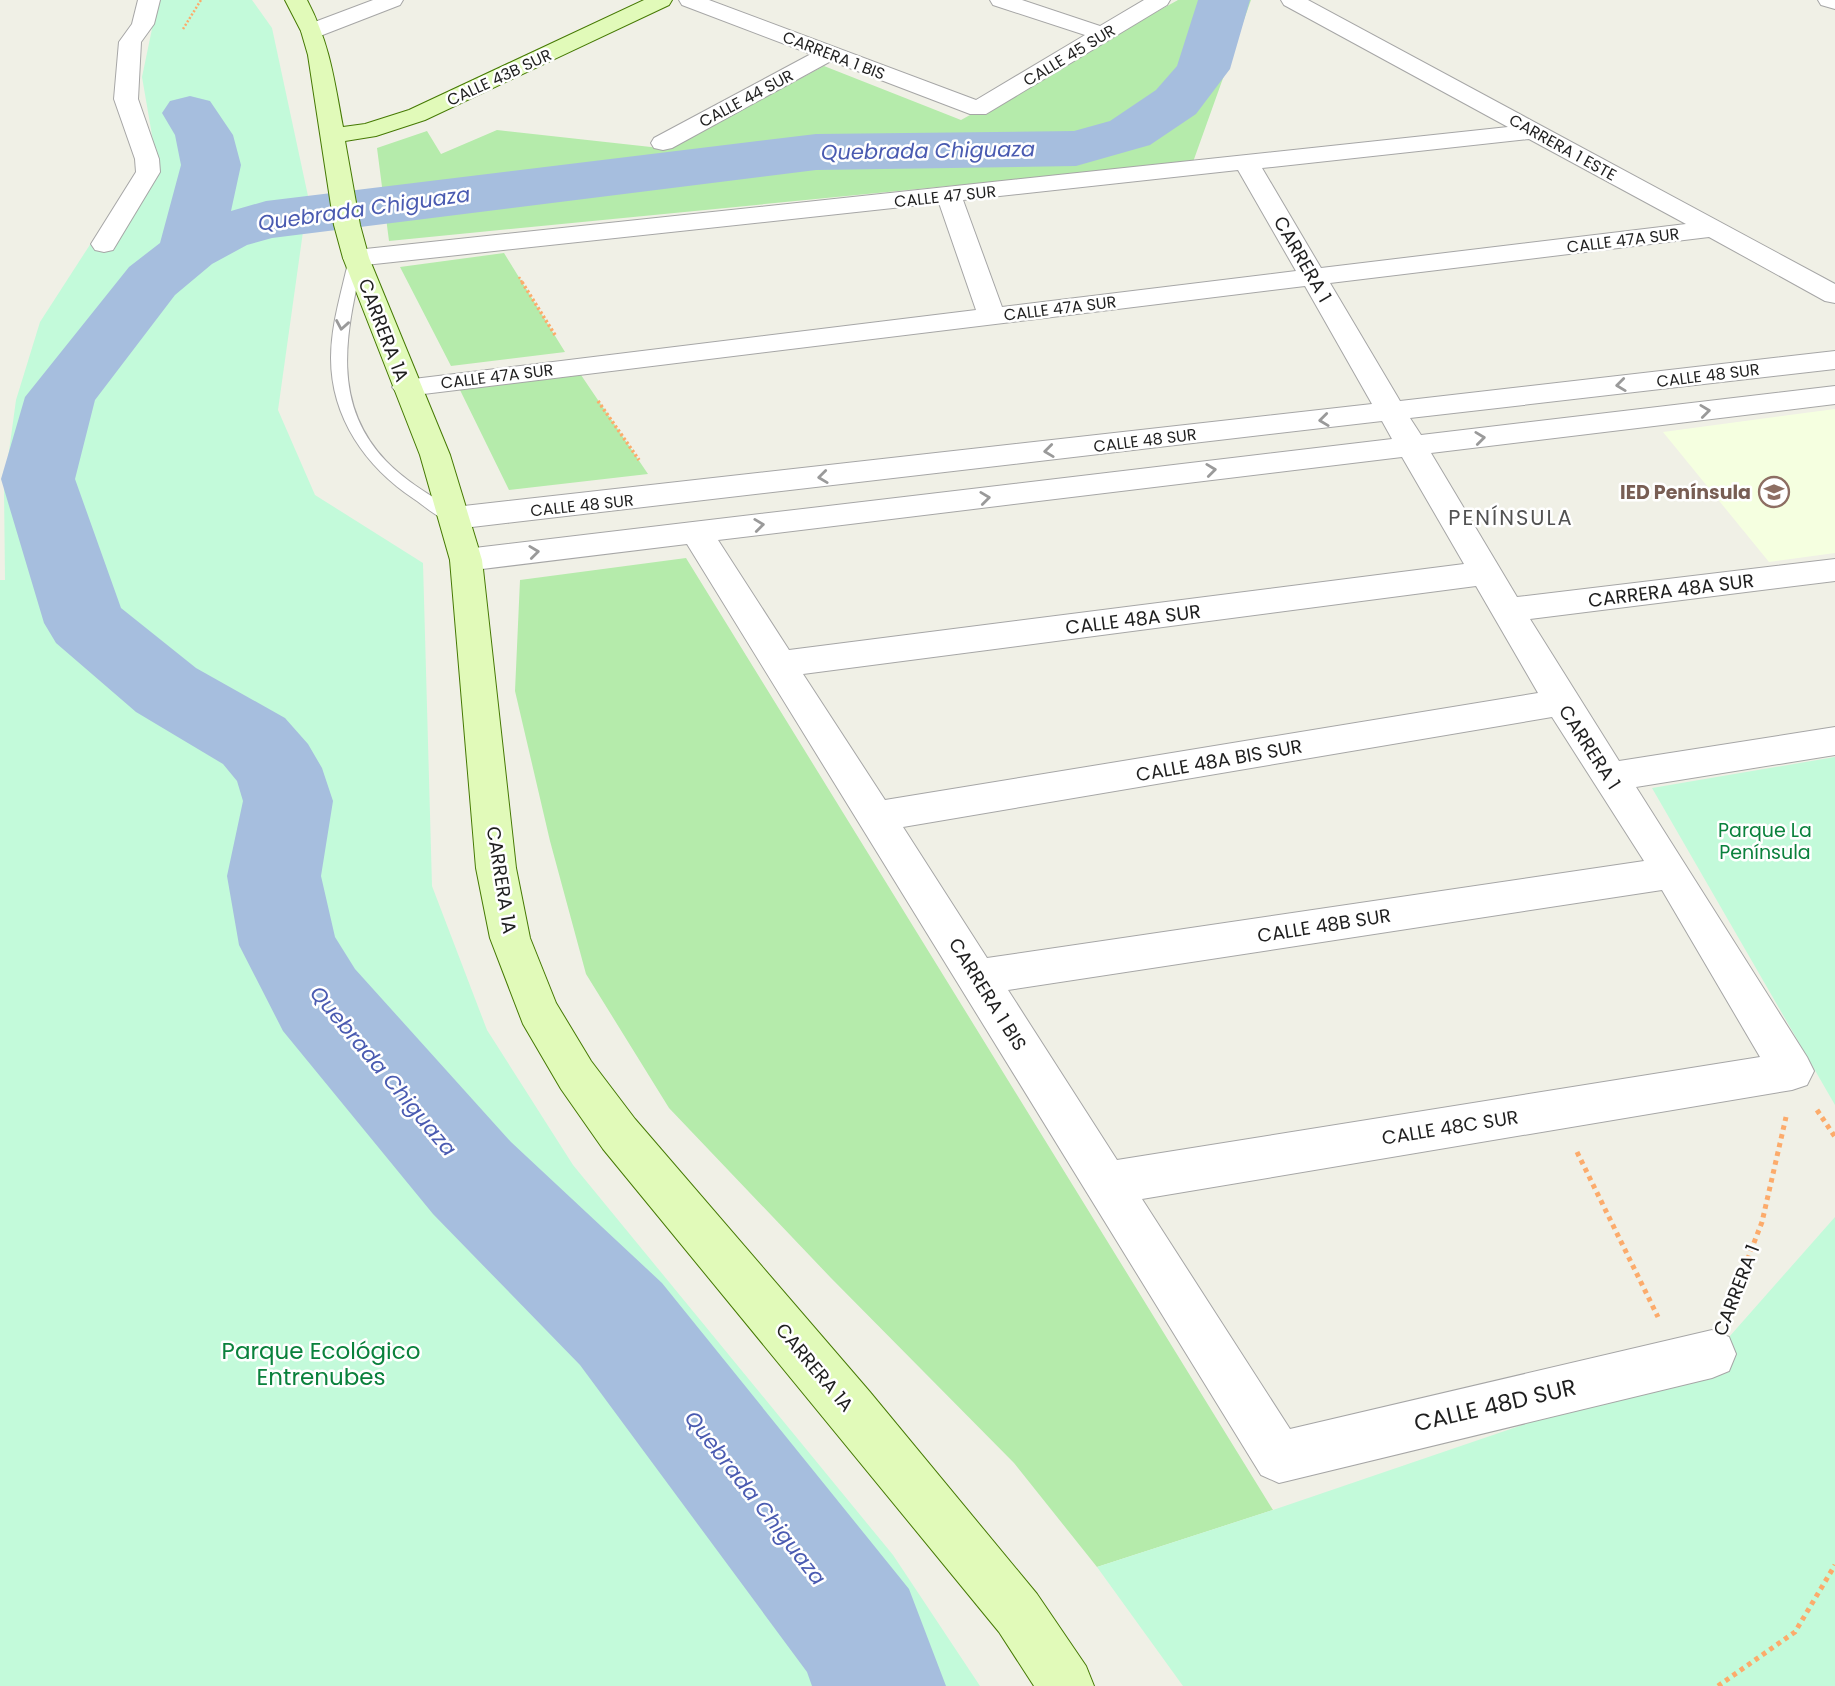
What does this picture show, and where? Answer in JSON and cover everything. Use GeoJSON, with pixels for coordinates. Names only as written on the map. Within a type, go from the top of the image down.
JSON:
{"type":"FeatureCollection","features":[{"type":"Feature","properties":{"kind":"main road","name":"CARRERA 1A"},"geometry":{"type":"LineString","coordinates":[[296,0],[312,31],[323,77],[347,225],[356,258],[435,455],[466,560],[496,868],[510,938],[538,1011],[576,1076],[619,1134],[852,1410],[1009,1603],[1066,1686]]}},
{"type":"Feature","properties":{"kind":"main road","name":"CALLE 43B SUR"},"geometry":{"type":"LineString","coordinates":[[332,136],[368,131],[417,115],[661,0]]}},
{"type":"Feature","properties":{"kind":"street"},"geometry":{"type":"LineString","coordinates":[[104,244],[148,172],[147,159],[126,99],[130,42],[143,24],[149,0]]}},
{"type":"Feature","properties":{"kind":"street"},"geometry":{"type":"LineString","coordinates":[[312,31],[392,0]]}},
{"type":"Feature","properties":{"kind":"street","name":"CARRERA 1 BIS"},"geometry":{"type":"LineString","coordinates":[[690,0],[978,109]]}},
{"type":"Feature","properties":{"kind":"street"},"geometry":{"type":"LineString","coordinates":[[1001,0],[1103,34]]}},
{"type":"Feature","properties":{"kind":"street","name":"CALLE 45 SUR"},"geometry":{"type":"LineString","coordinates":[[978,109],[1159,0]]}},
{"type":"Feature","properties":{"kind":"street","name":"CARRERA 1 ESTE"},"geometry":{"type":"LineString","coordinates":[[1292,0],[1835,295]]}},
{"type":"Feature","properties":{"kind":"street"},"geometry":{"type":"LineString","coordinates":[[1829,0],[1835,3]]}},
{"type":"Feature","properties":{"kind":"street","name":"CALLE 44 SUR"},"geometry":{"type":"LineString","coordinates":[[663,143],[830,53]]}},
{"type":"Feature","properties":{"kind":"street","name":"CALLE 47 SUR"},"geometry":{"type":"LineString","coordinates":[[356,258],[1534,131]]}},
{"type":"Feature","properties":{"kind":"street","name":"CARRERA 1"},"geometry":{"type":"LineString","coordinates":[[1247,164],[1561,702],[1672,873],[1792,1071]]}},
{"type":"Feature","properties":{"kind":"street"},"geometry":{"type":"LineString","coordinates":[[949,195],[992,316]]}},
{"type":"Feature","properties":{"kind":"street","name":"CALLE 47A SUR"},"geometry":{"type":"LineString","coordinates":[[407,387],[1713,229]]}},
{"type":"Feature","properties":{"kind":"street","name":"CALLE 48 SUR"},"geometry":{"type":"LineString","coordinates":[[455,518],[1835,360]]}},
{"type":"Feature","properties":{"kind":"street","name":"CALLE 48 SUR"},"geometry":{"type":"LineString","coordinates":[[466,560],[1835,395]]}},
{"type":"Feature","properties":{"kind":"street","name":"CARRERA 1 BIS"},"geometry":{"type":"LineString","coordinates":[[696,532],[1279,1457]]}},
{"type":"Feature","properties":{"kind":"street","name":"CARRERA 48A SUR"},"geometry":{"type":"LineString","coordinates":[[1507,610],[1835,570]]}},
{"type":"Feature","properties":{"kind":"street","name":"CALLE 48A SUR"},"geometry":{"type":"LineString","coordinates":[[780,664],[1486,573]]}},
{"type":"Feature","properties":{"kind":"street","name":"CALLE 48A BIS SUR"},"geometry":{"type":"LineString","coordinates":[[876,817],[1561,702]]}},
{"type":"Feature","properties":{"kind":"street"},"geometry":{"type":"LineString","coordinates":[[1609,777],[1835,741]]}},
{"type":"Feature","properties":{"kind":"street","name":"CALLE 48B SUR"},"geometry":{"type":"LineString","coordinates":[[977,977],[1672,873]]}},
{"type":"Feature","properties":{"kind":"street","name":"CALLE 48C SUR"},"geometry":{"type":"LineString","coordinates":[[1107,1183],[1792,1071]]}},
{"type":"Feature","properties":{"kind":"street","name":"CALLE 48D SUR"},"geometry":{"type":"LineString","coordinates":[[1279,1457],[1696,1358]]}},
{"type":"Feature","properties":{"kind":"lane"},"geometry":{"type":"LineString","coordinates":[[356,258],[338,345],[339,376],[347,407],[364,441],[382,465],[416,493],[455,518]]}},
{"type":"Feature","properties":{"kind":"path"},"geometry":{"type":"LineString","coordinates":[[497,243],[663,496]]}},
{"type":"Feature","properties":{"kind":"path","name":"CARRERA 1"},"geometry":{"type":"LineString","coordinates":[[1696,1358],[1762,1222],[1783,1139],[1792,1071]]}},
{"type":"Feature","properties":{"kind":"path"},"geometry":{"type":"LineString","coordinates":[[1557,1110],[1696,1358]]}},
{"type":"Feature","properties":{"kind":"path"},"geometry":{"type":"LineString","coordinates":[[1718,1686],[1795,1632],[1835,1565]]}},
{"type":"Feature","properties":{"kind":"shaded area","name":"IED Península"},"geometry":{"type":"Polygon","coordinates":[[[1835,409],[1835,553],[1769,562],[1663,432],[1835,409]]]}},
{"type":"Feature","properties":{"kind":"green space","name":"Parque Ecológico Entrenubes"},"geometry":{"type":"Polygon","coordinates":[[[158,0],[252,0],[272,28],[308,196],[278,410],[315,495],[423,563],[432,886],[487,1030],[573,1165],[893,1555],[980,1686],[0,1686],[0,580],[5,580],[4,488],[16,400],[40,322],[93,240],[158,170],[142,77],[158,0]]]}},
{"type":"Feature","properties":{"kind":"green space"},"geometry":{"type":"Polygon","coordinates":[[[1178,0],[1251,0],[1193,162],[389,241],[377,148],[427,131],[441,154],[497,130],[669,149],[824,66],[961,120],[1178,0]]]}},
{"type":"Feature","properties":{"kind":"green space"},"geometry":{"type":"Polygon","coordinates":[[[504,253],[565,352],[451,366],[400,267],[504,253]]]}},
{"type":"Feature","properties":{"kind":"green space"},"geometry":{"type":"Polygon","coordinates":[[[581,375],[648,474],[509,490],[460,390],[581,375]]]}},
{"type":"Feature","properties":{"kind":"green space"},"geometry":{"type":"Polygon","coordinates":[[[686,558],[1273,1510],[1097,1567],[1014,1463],[831,1278],[669,1108],[586,974],[550,841],[515,691],[520,580],[686,558]]]}},
{"type":"Feature","properties":{"kind":"green space","name":"Parque La Península"},"geometry":{"type":"Polygon","coordinates":[[[1835,757],[1835,1105],[1652,788],[1835,757]]]}},
{"type":"Feature","properties":{"kind":"green space"},"geometry":{"type":"Polygon","coordinates":[[[1835,1217],[1835,1686],[1183,1686],[1097,1567],[1707,1362],[1835,1217]]]}},
{"type":"Feature","properties":{"kind":"waterway","name":"Quebrada Chiguaza"},"geometry":{"type":"LineString","coordinates":[[190,251],[225,232],[266,220],[816,152],[1076,148],[1130,133],[1176,102],[1203,69],[1224,0]]}},
{"type":"Feature","properties":{"kind":"waterway"},"geometry":{"type":"LineString","coordinates":[[190,113],[204,135],[211,165],[190,251]]}},
{"type":"Feature","properties":{"kind":"waterway","name":"Quebrada Chiguaza"},"geometry":{"type":"LineString","coordinates":[[190,251],[152,281],[60,397],[38,479],[85,623],[166,690],[254,741],[277,768],[288,801],[274,876],[288,945],[319,1000],[472,1178],[621,1324],[862,1636],[879,1686]]}},
{"type":"Feature","properties":{"kind":"place","name":"IED Península"},"geometry":{"type":"Point","coordinates":[1774,492]}},
{"type":"Feature","properties":{"kind":"district","name":"PENÍNSULA"},"geometry":{"type":"Point","coordinates":[1511,518]}}]}
